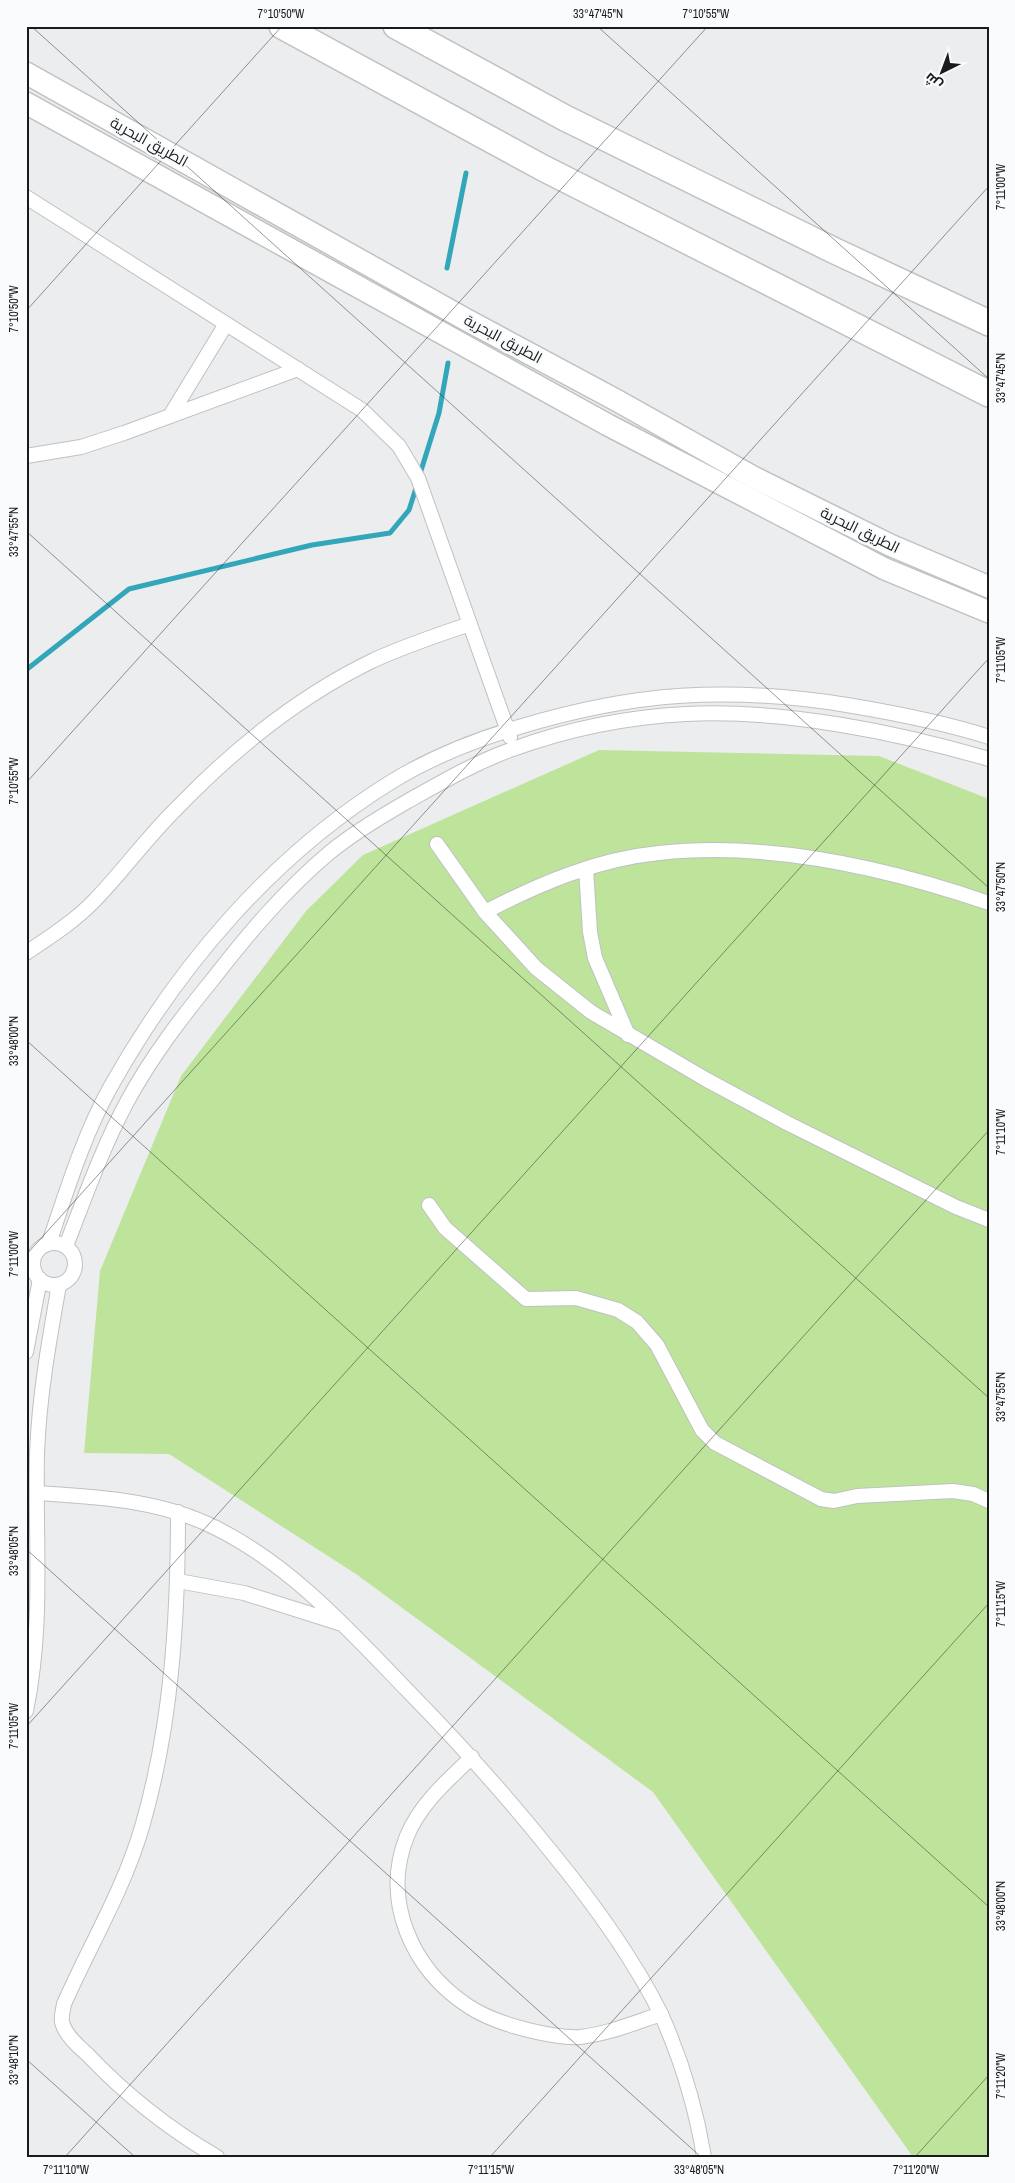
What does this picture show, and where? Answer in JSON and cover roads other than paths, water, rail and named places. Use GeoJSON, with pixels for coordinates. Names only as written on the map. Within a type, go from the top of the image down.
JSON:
{"type":"FeatureCollection","features":[{"type":"Feature","properties":{"kind":"highway"},"geometry":{"type":"LineString","coordinates":[[282,26],[543,168],[989,394]]}},
{"type":"Feature","properties":{"kind":"highway"},"geometry":{"type":"LineString","coordinates":[[396,26],[565,118],[835,251],[989,323]]}},
{"type":"Feature","properties":{"kind":"main road","name":"الطريق البحرية"},"geometry":{"type":"LineString","coordinates":[[26,73],[753,477],[890,545],[989,588]]}},
{"type":"Feature","properties":{"kind":"main road","name":"الطريق البحرية"},"geometry":{"type":"LineString","coordinates":[[26,103],[608,425],[885,568],[989,612]]}},
{"type":"Feature","properties":{"kind":"street"},"geometry":{"type":"LineString","coordinates":[[26,197],[362,410],[399,446],[418,478],[444,556],[514,748]]}},
{"type":"Feature","properties":{"kind":"street"},"geometry":{"type":"LineString","coordinates":[[170,416],[226,324]]}},
{"type":"Feature","properties":{"kind":"street"},"geometry":{"type":"LineString","coordinates":[[26,456],[81,446],[298,369]]}},
{"type":"Feature","properties":{"kind":"street"},"geometry":{"type":"LineString","coordinates":[[26,953],[62,928],[94,900],[149,837],[200,784],[270,726],[304,702],[372,661],[470,624]]}},
{"type":"Feature","properties":{"kind":"street"},"geometry":{"type":"LineString","coordinates":[[49,1243],[88,1137],[110,1088],[153,1018],[210,940],[264,884],[331,824],[392,782],[421,765],[508,730],[571,712],[635,699],[698,694],[746,694],[828,702],[934,722],[989,737]]}},
{"type":"Feature","properties":{"kind":"street"},"geometry":{"type":"LineString","coordinates":[[66,1246],[104,1152],[128,1101],[145,1072],[190,1007],[280,900],[328,855],[371,823],[457,774],[514,748],[574,731],[626,720],[686,714],[748,715],[847,726],[900,736],[989,759]]}},
{"type":"Feature","properties":{"kind":"street"},"geometry":{"type":"LineString","coordinates":[[437,844],[485,912],[536,968],[591,1012],[628,1035],[804,1131],[956,1208],[989,1220]]}},
{"type":"Feature","properties":{"kind":"street"},"geometry":{"type":"LineString","coordinates":[[485,912],[523,892],[586,869],[657,853],[695,850],[780,853],[894,874],[989,903]]}},
{"type":"Feature","properties":{"kind":"street"},"geometry":{"type":"LineString","coordinates":[[586,869],[590,932],[595,958],[628,1035]]}},
{"type":"Feature","properties":{"kind":"street"},"geometry":{"type":"LineString","coordinates":[[429,1205],[445,1228],[526,1299],[576,1298],[618,1310],[637,1322],[657,1345],[702,1430],[715,1444],[821,1499],[834,1501],[857,1496],[954,1491],[973,1494],[989,1501]]}},
{"type":"Feature","properties":{"kind":"street"},"geometry":{"type":"LineString","coordinates":[[49,1243],[66,1246],[72,1252],[75,1268],[72,1276],[59,1285],[45,1283],[36,1274],[30,1262],[41,1247],[49,1243]]}},
{"type":"Feature","properties":{"kind":"street"},"geometry":{"type":"LineString","coordinates":[[26,1352],[40,1279]]}},
{"type":"Feature","properties":{"kind":"street"},"geometry":{"type":"LineString","coordinates":[[26,1711],[35,1658],[33,1589],[40,1404],[59,1285]]}},
{"type":"Feature","properties":{"kind":"street"},"geometry":{"type":"LineString","coordinates":[[38,1494],[113,1499],[178,1512],[215,1528],[253,1548],[311,1594],[344,1625],[472,1758],[569,1873],[606,1923],[641,1976],[673,2042],[685,2076],[704,2157]]}},
{"type":"Feature","properties":{"kind":"street"},"geometry":{"type":"LineString","coordinates":[[178,1512],[176,1626],[168,1702],[160,1749],[142,1828],[111,1906],[64,2004],[62,2024],[76,2044],[110,2079],[145,2108],[217,2157]]}},
{"type":"Feature","properties":{"kind":"street"},"geometry":{"type":"LineString","coordinates":[[178,1581],[244,1593],[344,1625]]}},
{"type":"Feature","properties":{"kind":"street"},"geometry":{"type":"LineString","coordinates":[[472,1758],[438,1790],[422,1811],[408,1834],[400,1859],[397,1884],[399,1909],[408,1938],[419,1958],[441,1985],[469,2007],[506,2024],[544,2034],[579,2037],[609,2032],[661,2014]]}},
{"type":"Feature","properties":{"kind":"waterway"},"geometry":{"type":"LineString","coordinates":[[447,268],[466,173]]}},
{"type":"Feature","properties":{"kind":"waterway"},"geometry":{"type":"LineString","coordinates":[[419,477],[439,413],[448,363]]}},
{"type":"Feature","properties":{"kind":"waterway"},"geometry":{"type":"LineString","coordinates":[[26,670],[129,589],[312,545],[390,533],[409,510],[417,485]]}}]}
